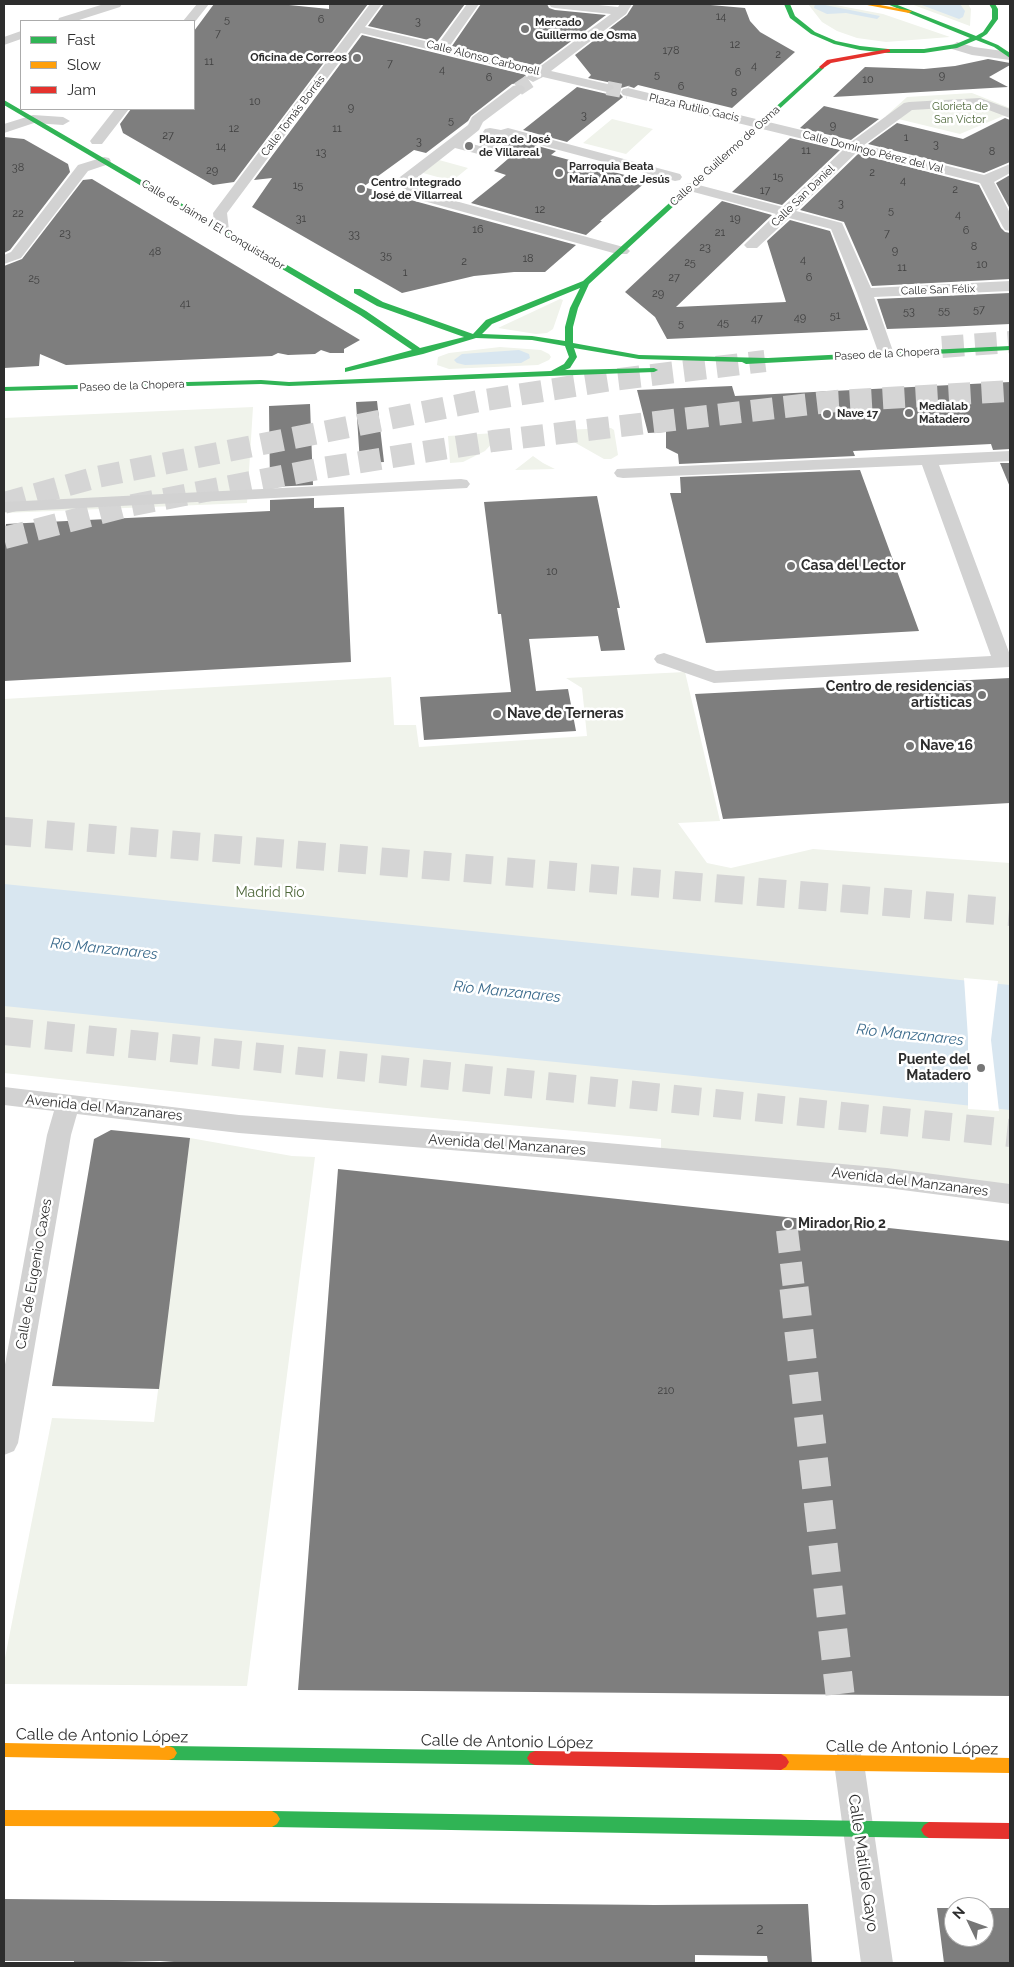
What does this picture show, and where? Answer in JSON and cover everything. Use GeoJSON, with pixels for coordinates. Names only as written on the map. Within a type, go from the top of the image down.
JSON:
{"type":"FeatureCollection","features":[{"type":"Feature","properties":{"kind":"street"},"geometry":{"type":"LineString","coordinates":[[67,20],[116,4]]}},
{"type":"Feature","properties":{"kind":"street"},"geometry":{"type":"LineString","coordinates":[[190,20],[203,4]]}},
{"type":"Feature","properties":{"kind":"street","name":"Calle Tomás Borrás"},"geometry":{"type":"LineString","coordinates":[[216,210],[376,4]]}},
{"type":"Feature","properties":{"kind":"street"},"geometry":{"type":"LineString","coordinates":[[442,48],[473,4]]}},
{"type":"Feature","properties":{"kind":"street"},"geometry":{"type":"LineString","coordinates":[[556,4],[624,7]]}},
{"type":"Feature","properties":{"kind":"street"},"geometry":{"type":"LineString","coordinates":[[866,4],[909,11]]}},
{"type":"Feature","properties":{"kind":"street"},"geometry":{"type":"LineString","coordinates":[[890,4],[996,46],[1010,56]]}},
{"type":"Feature","properties":{"kind":"street"},"geometry":{"type":"LineString","coordinates":[[782,6],[825,45],[828,62],[888,51]]}},
{"type":"Feature","properties":{"kind":"street"},"geometry":{"type":"LineString","coordinates":[[812,33],[834,42],[860,48],[888,51],[924,51],[956,46],[976,38],[990,27],[995,19],[994,6],[1010,12]]}},
{"type":"Feature","properties":{"kind":"street"},"geometry":{"type":"LineString","coordinates":[[535,77],[624,7]]}},
{"type":"Feature","properties":{"kind":"street"},"geometry":{"type":"LineString","coordinates":[[990,27],[1007,26]]}},
{"type":"Feature","properties":{"kind":"street","name":"Calle Alonso Carbonell"},"geometry":{"type":"LineString","coordinates":[[358,29],[442,48],[535,77],[607,88]]}},
{"type":"Feature","properties":{"kind":"street"},"geometry":{"type":"LineString","coordinates":[[4,41],[20,36]]}},
{"type":"Feature","properties":{"kind":"street"},"geometry":{"type":"LineString","coordinates":[[956,46],[972,51],[1010,56]]}},
{"type":"Feature","properties":{"kind":"street","name":"Calle de Guillermo de Osma"},"geometry":{"type":"LineString","coordinates":[[472,336],[489,322],[586,283],[828,62]]}},
{"type":"Feature","properties":{"kind":"street"},"geometry":{"type":"LineString","coordinates":[[518,89],[405,180],[414,194],[622,251]]}},
{"type":"Feature","properties":{"kind":"street","name":"Plaza Rutilio Gacis"},"geometry":{"type":"LineString","coordinates":[[628,92],[761,124]]}},
{"type":"Feature","properties":{"kind":"street","name":"Calle de Jaime I El Conquistador"},"geometry":{"type":"LineString","coordinates":[[4,102],[33,119],[99,146],[222,230],[363,313],[445,378]]}},
{"type":"Feature","properties":{"kind":"street"},"geometry":{"type":"LineString","coordinates":[[856,145],[909,106],[980,102],[1010,114]]}},
{"type":"Feature","properties":{"kind":"street"},"geometry":{"type":"LineString","coordinates":[[46,110],[67,123]]}},
{"type":"Feature","properties":{"kind":"street"},"geometry":{"type":"LineString","coordinates":[[4,260],[16,255],[99,146],[121,110]]}},
{"type":"Feature","properties":{"kind":"street"},"geometry":{"type":"LineString","coordinates":[[4,129],[33,119],[67,123]]}},
{"type":"Feature","properties":{"kind":"street"},"geometry":{"type":"LineString","coordinates":[[475,124],[503,135]]}},
{"type":"Feature","properties":{"kind":"street","name":"Calle Domingo Pérez del Val"},"geometry":{"type":"LineString","coordinates":[[761,124],[856,145],[986,180]]}},
{"type":"Feature","properties":{"kind":"street"},"geometry":{"type":"LineString","coordinates":[[452,143],[482,152],[508,132],[675,176]]}},
{"type":"Feature","properties":{"kind":"street","name":"Calle San Daniel"},"geometry":{"type":"LineString","coordinates":[[752,245],[856,145]]}},
{"type":"Feature","properties":{"kind":"street"},"geometry":{"type":"LineString","coordinates":[[1010,168],[986,180],[1010,227]]}},
{"type":"Feature","properties":{"kind":"street"},"geometry":{"type":"LineString","coordinates":[[691,187],[837,226],[865,293],[886,354]]}},
{"type":"Feature","properties":{"kind":"street"},"geometry":{"type":"LineString","coordinates":[[216,210],[222,230]]}},
{"type":"Feature","properties":{"kind":"street","name":"Calle de Jaime I El Conquistador"},"geometry":{"type":"LineString","coordinates":[[216,210],[237,222]]}},
{"type":"Feature","properties":{"kind":"street","name":"Calle de Guillermo de Osma"},"geometry":{"type":"LineString","coordinates":[[553,373],[567,366],[573,357],[569,346],[569,327],[574,308],[586,283]]}},
{"type":"Feature","properties":{"kind":"street"},"geometry":{"type":"LineString","coordinates":[[346,285],[380,304],[472,336]]}},
{"type":"Feature","properties":{"kind":"street","name":"Calle San Félix"},"geometry":{"type":"LineString","coordinates":[[865,293],[1010,286]]}},
{"type":"Feature","properties":{"kind":"street","name":"Paseo de la Chopera"},"geometry":{"type":"LineString","coordinates":[[261,382],[292,374],[422,361],[472,336],[532,338],[569,346],[639,356],[764,360]]}},
{"type":"Feature","properties":{"kind":"street","name":"Paseo de la Chopera"},"geometry":{"type":"LineString","coordinates":[[4,389],[261,382],[289,384],[553,373],[641,372],[700,368],[764,360],[1010,348]]}},
{"type":"Feature","properties":{"kind":"street"},"geometry":{"type":"LineString","coordinates":[[623,473],[661,473],[1010,456]]}},
{"type":"Feature","properties":{"kind":"street"},"geometry":{"type":"LineString","coordinates":[[664,659],[714,677],[1006,661],[929,460]]}},
{"type":"Feature","properties":{"kind":"street"},"geometry":{"type":"LineString","coordinates":[[4,506],[460,484]]}},
{"type":"Feature","properties":{"kind":"street","name":"Avenida del Manzanares"},"geometry":{"type":"LineString","coordinates":[[4,1096],[68,1105],[298,1130],[562,1149],[877,1177],[1010,1194]]}},
{"type":"Feature","properties":{"kind":"street","name":"Calle de Eugenio Caxes"},"geometry":{"type":"LineString","coordinates":[[4,1443],[59,1135],[68,1105]]}},
{"type":"Feature","properties":{"kind":"street","name":"Calle de Antonio López"},"geometry":{"type":"LineString","coordinates":[[4,1750],[1010,1766]]}},
{"type":"Feature","properties":{"kind":"street","name":"Calle Matilde Gayo"},"geometry":{"type":"LineString","coordinates":[[849,1763],[877,1963]]}},
{"type":"Feature","properties":{"kind":"street"},"geometry":{"type":"LineString","coordinates":[[4,1818],[249,1819],[1010,1831]]}},
{"type":"Feature","properties":{"kind":"green space"},"geometry":{"type":"Polygon","coordinates":[[[808,4],[830,4],[883,14],[950,37],[886,42],[857,38],[837,31],[822,22],[808,4]]]}},
{"type":"Feature","properties":{"kind":"green space"},"geometry":{"type":"Polygon","coordinates":[[[911,4],[968,4],[971,9],[970,26],[911,4]]]}},
{"type":"Feature","properties":{"kind":"green space","name":"Glorieta de San Víctor"},"geometry":{"type":"Polygon","coordinates":[[[972,93],[1010,108],[1010,113],[960,134],[886,116],[907,97],[972,93]]]}},
{"type":"Feature","properties":{"kind":"green space"},"geometry":{"type":"Polygon","coordinates":[[[612,119],[653,129],[626,154],[583,143],[612,119]]]}},
{"type":"Feature","properties":{"kind":"green space"},"geometry":{"type":"Polygon","coordinates":[[[439,160],[468,168],[452,181],[423,173],[439,160]]]}},
{"type":"Feature","properties":{"kind":"green space"},"geometry":{"type":"Polygon","coordinates":[[[560,299],[563,300],[553,329],[547,333],[536,334],[498,328],[560,299]]]}},
{"type":"Feature","properties":{"kind":"green space"},"geometry":{"type":"Polygon","coordinates":[[[500,347],[541,350],[551,357],[549,360],[538,365],[449,369],[437,365],[438,357],[449,353],[500,347]]]}},
{"type":"Feature","properties":{"kind":"green space"},"geometry":{"type":"Polygon","coordinates":[[[253,407],[247,503],[4,513],[4,418],[253,407]]]}},
{"type":"Feature","properties":{"kind":"green space"},"geometry":{"type":"Polygon","coordinates":[[[611,428],[614,430],[618,455],[611,459],[604,459],[558,433],[561,430],[611,428]]]}},
{"type":"Feature","properties":{"kind":"green space"},"geometry":{"type":"Polygon","coordinates":[[[495,433],[499,436],[485,451],[463,462],[450,463],[448,436],[495,433]]]}},
{"type":"Feature","properties":{"kind":"green space"},"geometry":{"type":"Polygon","coordinates":[[[533,456],[543,463],[555,469],[515,470],[533,456]]]}},
{"type":"Feature","properties":{"kind":"green space","name":"Madrid Río"},"geometry":{"type":"Polygon","coordinates":[[[685,672],[720,821],[678,823],[707,863],[731,868],[813,849],[1010,863],[1010,1186],[661,1150],[661,1139],[336,1109],[4,1073],[4,699],[391,677],[394,725],[416,725],[419,747],[587,736],[582,688],[566,678],[685,672]]]}},
{"type":"Feature","properties":{"kind":"green space"},"geometry":{"type":"Polygon","coordinates":[[[190,1138],[292,1156],[315,1157],[247,1686],[4,1684],[4,1663],[52,1418],[154,1422],[190,1138]]]}},
{"type":"Feature","properties":{"kind":"water"},"geometry":{"type":"Polygon","coordinates":[[[815,4],[880,16],[877,19],[846,13],[827,14],[814,8],[815,4]]]}},
{"type":"Feature","properties":{"kind":"water"},"geometry":{"type":"Polygon","coordinates":[[[919,4],[960,4],[965,11],[963,17],[959,19],[919,4]]]}},
{"type":"Feature","properties":{"kind":"water"},"geometry":{"type":"Polygon","coordinates":[[[519,350],[529,354],[530,358],[521,363],[465,365],[454,360],[462,354],[519,350]]]}},
{"type":"Feature","properties":{"kind":"water","name":"Río Manzanares"},"geometry":{"type":"Polygon","coordinates":[[[4,884],[1010,985],[1010,1110],[4,1006],[4,884]]]}},
{"type":"Feature","properties":{"kind":"pier","name":"Puente del Matadero"},"geometry":{"type":"Polygon","coordinates":[[[964,978],[998,981],[991,1040],[999,1111],[968,1109],[968,1038],[964,978]]]}},
{"type":"Feature","properties":{"kind":"building"},"geometry":{"type":"Polygon","coordinates":[[[214,4],[279,4],[329,9],[329,4],[368,4],[234,182],[213,185],[123,133],[120,124],[130,110],[195,110],[195,30],[214,4]]]}},
{"type":"Feature","properties":{"kind":"building"},"geometry":{"type":"Polygon","coordinates":[[[384,4],[465,4],[437,42],[368,26],[384,4]]]}},
{"type":"Feature","properties":{"kind":"building","name":"Mercado Guillermo de Osma"},"geometry":{"type":"Polygon","coordinates":[[[481,4],[547,4],[549,8],[555,10],[606,15],[538,66],[452,46],[481,4]]]}},
{"type":"Feature","properties":{"kind":"building"},"geometry":{"type":"Polygon","coordinates":[[[634,4],[699,4],[745,8],[750,21],[760,32],[795,52],[732,108],[638,85],[634,88],[628,86],[621,88],[619,93],[623,97],[567,142],[523,130],[577,87],[607,94],[615,90],[616,87],[612,83],[588,78],[591,75],[575,55],[627,15],[634,4]]]}},
{"type":"Feature","properties":{"kind":"building"},"geometry":{"type":"Polygon","coordinates":[[[362,35],[526,75],[518,83],[512,84],[426,153],[414,150],[363,187],[576,245],[545,272],[514,272],[474,276],[402,293],[252,207],[272,178],[254,180],[362,35]]]}},
{"type":"Feature","properties":{"kind":"building"},"geometry":{"type":"Polygon","coordinates":[[[988,59],[1010,63],[1010,65],[989,77],[1008,87],[833,97],[865,67],[924,69],[955,66],[988,59]]]}},
{"type":"Feature","properties":{"kind":"building"},"geometry":{"type":"Polygon","coordinates":[[[824,106],[879,119],[851,140],[800,128],[824,106]]]}},
{"type":"Feature","properties":{"kind":"building"},"geometry":{"type":"Polygon","coordinates":[[[1005,118],[1010,120],[1010,162],[984,173],[868,144],[897,123],[963,139],[1005,118]]]}},
{"type":"Feature","properties":{"kind":"building"},"geometry":{"type":"Polygon","coordinates":[[[4,137],[24,139],[68,164],[70,172],[10,250],[4,253],[4,137]]]}},
{"type":"Feature","properties":{"kind":"building"},"geometry":{"type":"Polygon","coordinates":[[[790,138],[840,150],[782,205],[732,192],[790,138]]]}},
{"type":"Feature","properties":{"kind":"building"},"geometry":{"type":"Polygon","coordinates":[[[512,139],[556,151],[551,155],[647,181],[586,235],[471,203],[506,175],[494,171],[516,152],[501,148],[512,139]]]}},
{"type":"Feature","properties":{"kind":"building"},"geometry":{"type":"Polygon","coordinates":[[[858,154],[979,185],[1001,228],[1005,232],[1010,233],[1010,279],[872,286],[844,222],[800,210],[858,154]]]}},
{"type":"Feature","properties":{"kind":"building"},"geometry":{"type":"Polygon","coordinates":[[[1010,175],[1010,209],[996,183],[1010,175]]]}},
{"type":"Feature","properties":{"kind":"building"},"geometry":{"type":"Polygon","coordinates":[[[92,179],[360,340],[344,349],[344,353],[330,353],[321,350],[315,354],[288,355],[278,353],[272,356],[66,365],[40,354],[39,366],[4,368],[4,266],[22,259],[83,180],[92,179]]]}},
{"type":"Feature","properties":{"kind":"building"},"geometry":{"type":"Polygon","coordinates":[[[722,201],[772,215],[676,307],[786,302],[767,241],[790,220],[830,231],[868,330],[667,339],[655,317],[625,292],[722,201]]]}},
{"type":"Feature","properties":{"kind":"building"},"geometry":{"type":"Polygon","coordinates":[[[1010,293],[1010,324],[944,327],[887,329],[877,299],[1010,293]]]}},
{"type":"Feature","properties":{"kind":"building","name":"Nave 17"},"geometry":{"type":"Polygon","coordinates":[[[1010,382],[1010,449],[993,450],[991,444],[853,451],[855,456],[679,464],[678,454],[666,448],[666,432],[648,433],[637,390],[732,386],[735,396],[1010,382]]]}},
{"type":"Feature","properties":{"kind":"building"},"geometry":{"type":"Polygon","coordinates":[[[377,401],[384,462],[360,463],[356,402],[377,401]]]}},
{"type":"Feature","properties":{"kind":"building"},"geometry":{"type":"Polygon","coordinates":[[[310,404],[313,485],[270,487],[269,406],[310,404]]]}},
{"type":"Feature","properties":{"kind":"building"},"geometry":{"type":"Polygon","coordinates":[[[1000,463],[1010,463],[1010,487],[1000,463]]]}},
{"type":"Feature","properties":{"kind":"building","name":"Casa del Lector"},"geometry":{"type":"Polygon","coordinates":[[[860,470],[919,631],[706,643],[670,493],[681,493],[680,477],[860,470]]]}},
{"type":"Feature","properties":{"kind":"building"},"geometry":{"type":"Polygon","coordinates":[[[597,496],[620,608],[617,608],[625,650],[601,651],[598,636],[529,639],[536,691],[568,689],[576,731],[424,740],[420,697],[511,692],[501,614],[498,614],[484,502],[597,496]]]}},
{"type":"Feature","properties":{"kind":"building"},"geometry":{"type":"Polygon","coordinates":[[[314,498],[314,508],[344,507],[351,662],[4,681],[4,538],[6,524],[270,511],[270,500],[314,498]]]}},
{"type":"Feature","properties":{"kind":"building","name":"Nave 16"},"geometry":{"type":"Polygon","coordinates":[[[1010,678],[1010,803],[723,819],[695,694],[1010,678]]]}},
{"type":"Feature","properties":{"kind":"building"},"geometry":{"type":"Polygon","coordinates":[[[111,1130],[190,1138],[159,1389],[52,1386],[94,1139],[111,1130]]]}},
{"type":"Feature","properties":{"kind":"building"},"geometry":{"type":"Polygon","coordinates":[[[338,1169],[1010,1241],[1010,1696],[298,1690],[338,1169]]]}},
{"type":"Feature","properties":{"kind":"building"},"geometry":{"type":"Polygon","coordinates":[[[4,1899],[655,1905],[808,1904],[812,1963],[768,1963],[767,1956],[695,1955],[695,1963],[188,1963],[160,1961],[74,1963],[74,1961],[4,1961],[4,1899]]]}},
{"type":"Feature","properties":{"kind":"building"},"geometry":{"type":"Polygon","coordinates":[[[937,1908],[944,1908],[944,1947],[994,1947],[994,1908],[1010,1908],[1010,1963],[944,1963],[937,1908]]]}},
{"type":"Feature","properties":{"kind":"tunnel"},"geometry":{"type":"LineString","coordinates":[[518,89],[530,81]]}},
{"type":"Feature","properties":{"kind":"tunnel"},"geometry":{"type":"LineString","coordinates":[[607,88],[628,92]]}},
{"type":"Feature","properties":{"kind":"tunnel"},"geometry":{"type":"LineString","coordinates":[[942,347],[1010,342]]}},
{"type":"Feature","properties":{"kind":"tunnel"},"geometry":{"type":"LineString","coordinates":[[4,503],[97,477],[479,401],[612,380],[765,361]]}},
{"type":"Feature","properties":{"kind":"tunnel"},"geometry":{"type":"LineString","coordinates":[[4,538],[128,506],[323,468],[493,441],[836,401],[1010,391]]}},
{"type":"Feature","properties":{"kind":"tunnel"},"geometry":{"type":"LineString","coordinates":[[4,831],[1010,912]]}},
{"type":"Feature","properties":{"kind":"tunnel"},"geometry":{"type":"LineString","coordinates":[[4,1031],[1010,1133]]}},
{"type":"Feature","properties":{"kind":"tunnel"},"geometry":{"type":"LineString","coordinates":[[787,1230],[794,1289]]}},
{"type":"Feature","properties":{"kind":"tunnel"},"geometry":{"type":"LineString","coordinates":[[794,1288],[840,1694]]}},
{"type":"Feature","properties":{"kind":"traffic: fast"},"geometry":{"type":"LineString","coordinates":[[787,4],[792,17],[813,33],[834,42],[860,48],[888,51],[924,51],[957,46],[976,38],[985,33],[995,19],[995,9],[992,4]]}},
{"type":"Feature","properties":{"kind":"traffic: fast"},"geometry":{"type":"LineString","coordinates":[[890,4],[996,46],[1010,56]]}},
{"type":"Feature","properties":{"kind":"traffic: fast"},"geometry":{"type":"LineString","coordinates":[[476,336],[489,322],[586,283],[822,67]]}},
{"type":"Feature","properties":{"kind":"traffic: fast"},"geometry":{"type":"LineString","coordinates":[[4,102],[363,313],[420,352]]}},
{"type":"Feature","properties":{"kind":"traffic: fast"},"geometry":{"type":"LineString","coordinates":[[4,389],[261,382],[289,384],[553,373],[567,366],[573,357],[569,346],[569,327],[574,308],[586,283]]}},
{"type":"Feature","properties":{"kind":"traffic: fast"},"geometry":{"type":"LineString","coordinates":[[357,291],[380,304],[469,336]]}},
{"type":"Feature","properties":{"kind":"traffic: fast"},"geometry":{"type":"LineString","coordinates":[[348,370],[476,336],[532,338],[639,357],[765,360]]}},
{"type":"Feature","properties":{"kind":"traffic: fast"},"geometry":{"type":"LineString","coordinates":[[746,362],[1010,348]]}},
{"type":"Feature","properties":{"kind":"traffic: fast"},"geometry":{"type":"LineString","coordinates":[[553,373],[654,370]]}},
{"type":"Feature","properties":{"kind":"traffic: fast"},"geometry":{"type":"LineString","coordinates":[[169,1753],[535,1758]]}},
{"type":"Feature","properties":{"kind":"traffic: fast"},"geometry":{"type":"LineString","coordinates":[[272,1819],[929,1830]]}},
{"type":"Feature","properties":{"kind":"traffic: slow"},"geometry":{"type":"LineString","coordinates":[[865,4],[909,11]]}},
{"type":"Feature","properties":{"kind":"traffic: slow"},"geometry":{"type":"LineString","coordinates":[[4,1750],[169,1753]]}},
{"type":"Feature","properties":{"kind":"traffic: slow"},"geometry":{"type":"LineString","coordinates":[[781,1762],[1010,1766]]}},
{"type":"Feature","properties":{"kind":"traffic: slow"},"geometry":{"type":"LineString","coordinates":[[4,1818],[272,1819]]}},
{"type":"Feature","properties":{"kind":"traffic: jam"},"geometry":{"type":"LineString","coordinates":[[822,67],[829,61],[888,51]]}},
{"type":"Feature","properties":{"kind":"traffic: jam"},"geometry":{"type":"LineString","coordinates":[[535,1758],[781,1762]]}},
{"type":"Feature","properties":{"kind":"traffic: jam"},"geometry":{"type":"LineString","coordinates":[[929,1830],[1010,1831]]}},
{"type":"Feature","properties":{"kind":"place","name":"Mercado Guillermo de Osma"},"geometry":{"type":"Point","coordinates":[525,29]}},
{"type":"Feature","properties":{"kind":"place","name":"Oficina de Correos"},"geometry":{"type":"Point","coordinates":[357,58]}},
{"type":"Feature","properties":{"kind":"place","name":"Plaza de José de Villareal"},"geometry":{"type":"Point","coordinates":[469,146]}},
{"type":"Feature","properties":{"kind":"place","name":"Parroquia Beata María Ana de Jesús"},"geometry":{"type":"Point","coordinates":[559,173]}},
{"type":"Feature","properties":{"kind":"place","name":"Centro Integrado José de Villarreal"},"geometry":{"type":"Point","coordinates":[361,189]}},
{"type":"Feature","properties":{"kind":"place","name":"Medialab Matadero"},"geometry":{"type":"Point","coordinates":[909,413]}},
{"type":"Feature","properties":{"kind":"place","name":"Nave 17"},"geometry":{"type":"Point","coordinates":[827,414]}},
{"type":"Feature","properties":{"kind":"place","name":"Casa del Lector"},"geometry":{"type":"Point","coordinates":[791,566]}},
{"type":"Feature","properties":{"kind":"place","name":"Centro de residencias artísticas"},"geometry":{"type":"Point","coordinates":[982,695]}},
{"type":"Feature","properties":{"kind":"place","name":"Nave de Terneras"},"geometry":{"type":"Point","coordinates":[497,714]}},
{"type":"Feature","properties":{"kind":"place","name":"Nave 16"},"geometry":{"type":"Point","coordinates":[910,746]}},
{"type":"Feature","properties":{"kind":"place","name":"Puente del Matadero"},"geometry":{"type":"Point","coordinates":[981,1068]}},
{"type":"Feature","properties":{"kind":"place","name":"Mirador Rio 2"},"geometry":{"type":"Point","coordinates":[788,1224]}}]}
